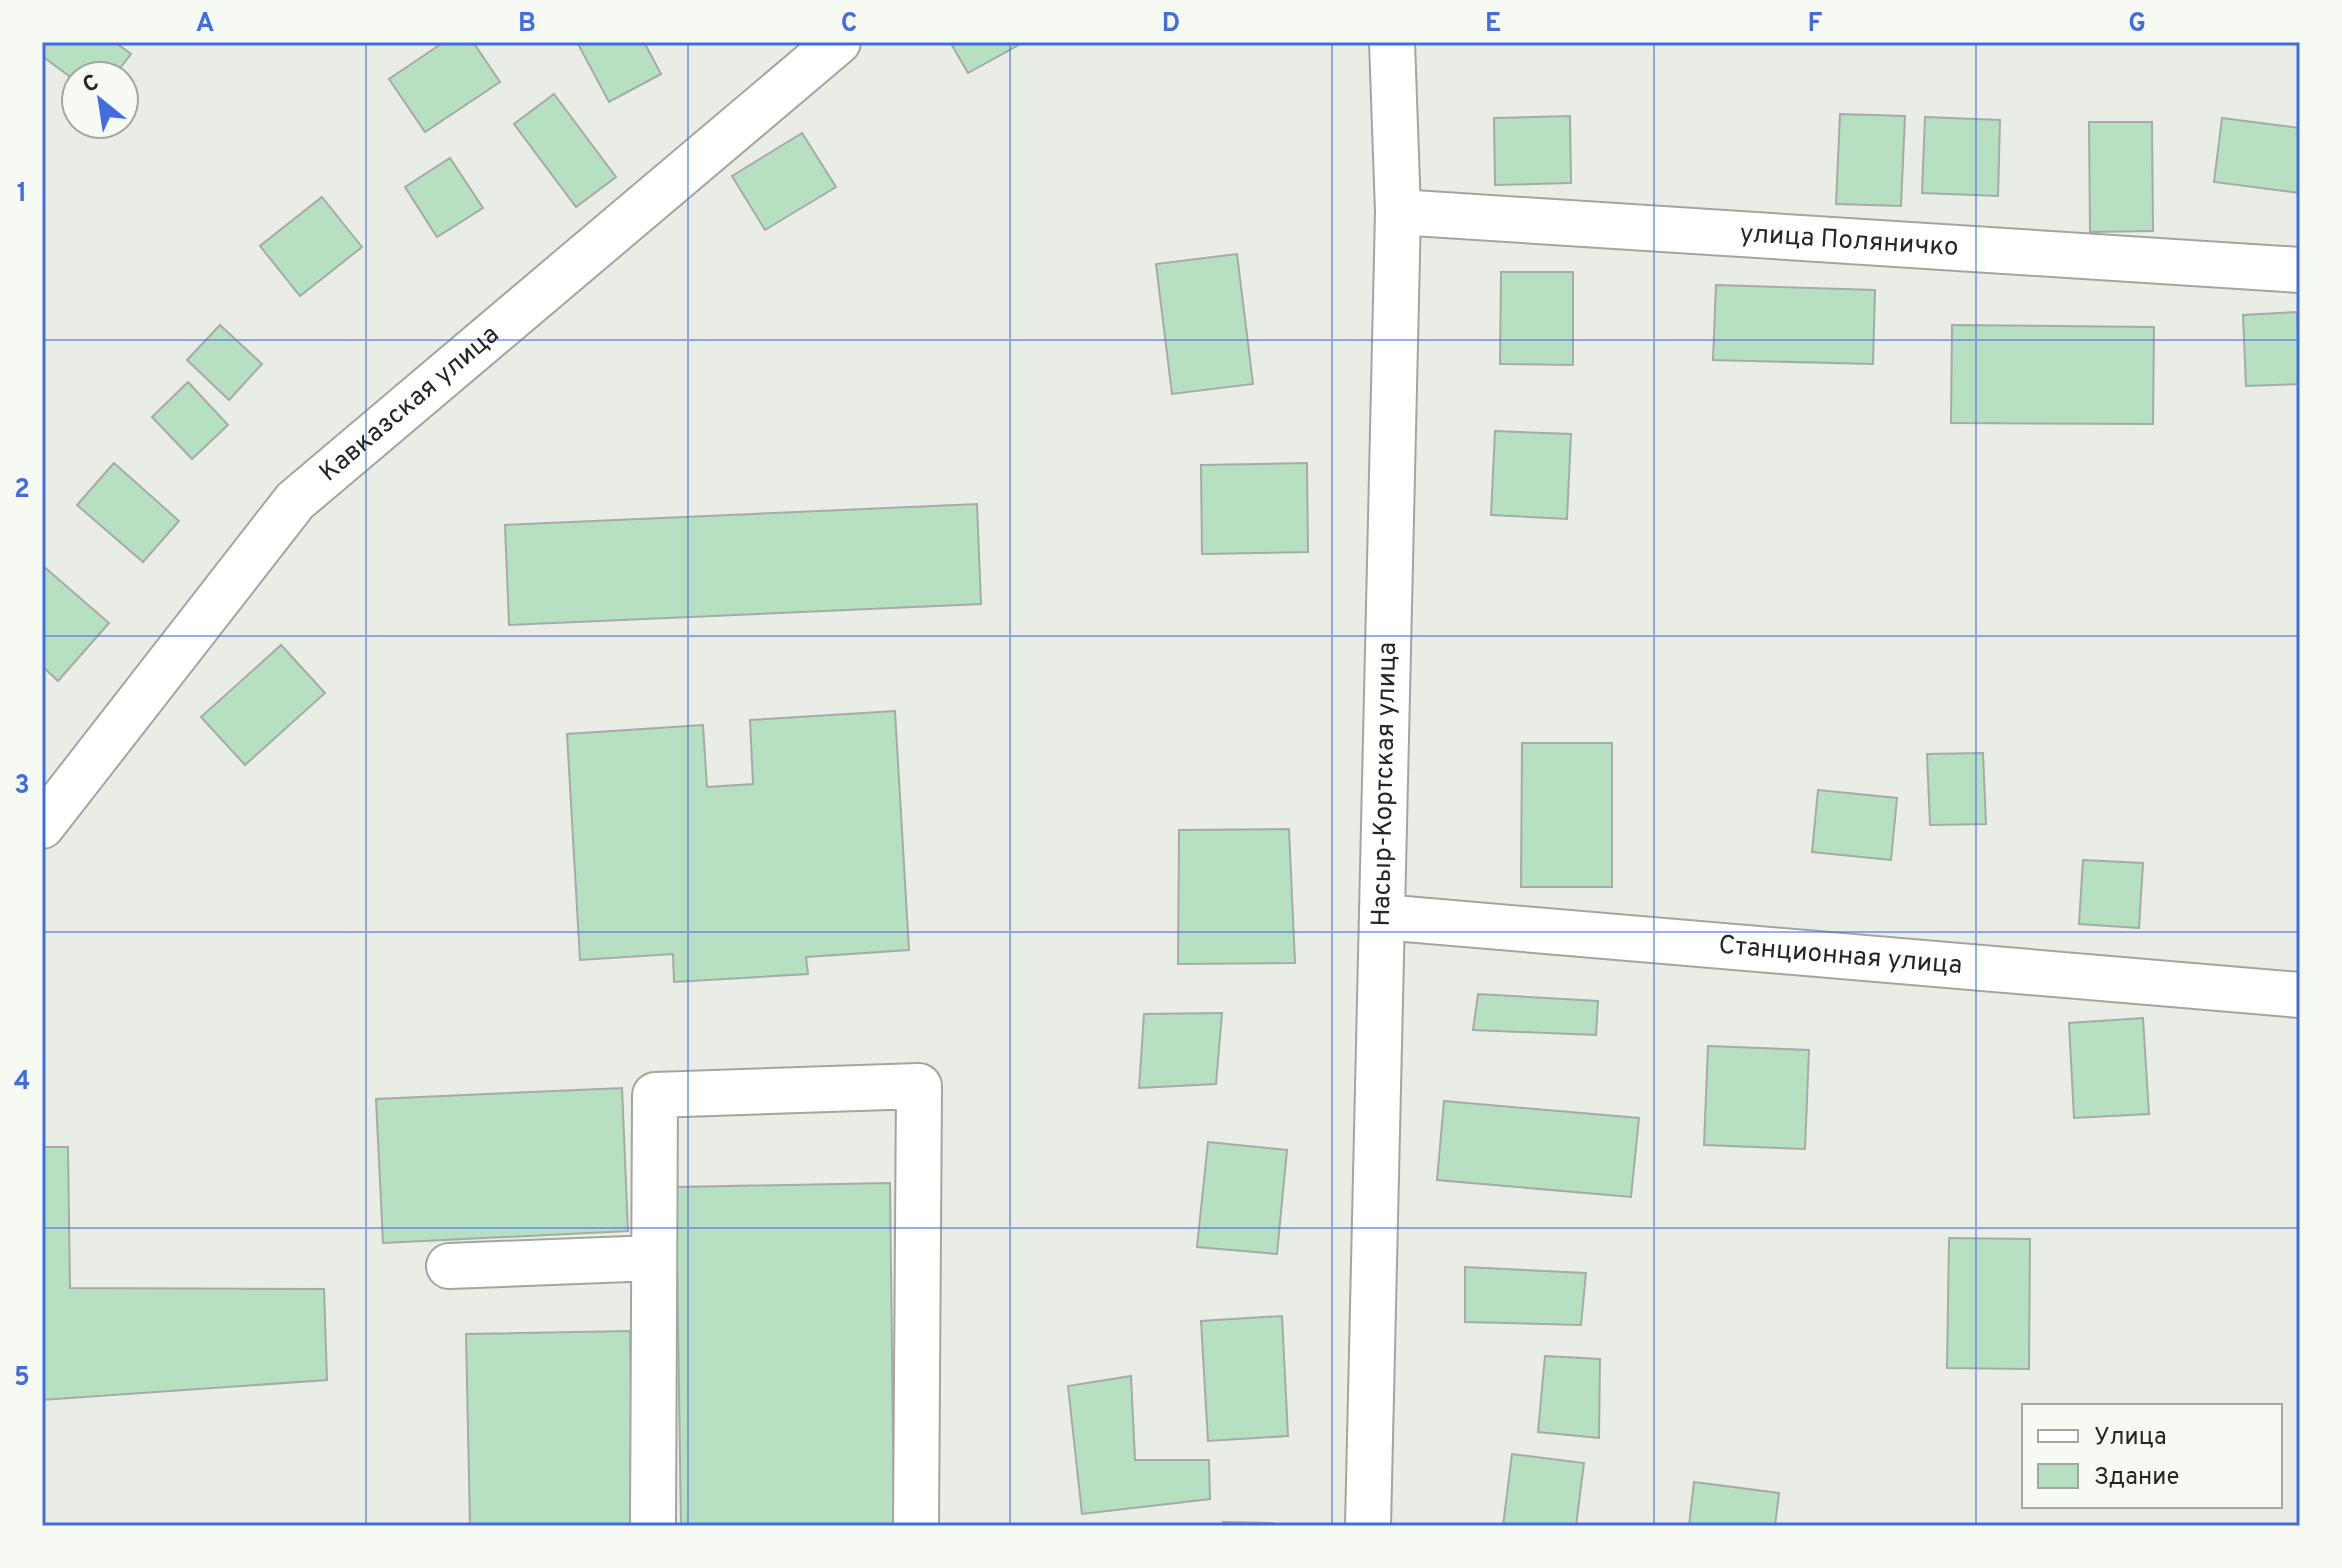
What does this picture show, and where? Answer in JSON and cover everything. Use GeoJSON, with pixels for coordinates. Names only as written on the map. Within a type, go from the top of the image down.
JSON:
{"type":"FeatureCollection","features":[{"type":"Feature","properties":{"kind":"street","name":"Кавказская улица"},"geometry":{"type":"LineString","coordinates":[[42,826],[295,501],[838,42]]}},
{"type":"Feature","properties":{"kind":"street","name":"Насыр-Кортская улица"},"geometry":{"type":"LineString","coordinates":[[1368,1526],[1398,212],[1392,42]]}},
{"type":"Feature","properties":{"kind":"street","name":"улица Поляничко"},"geometry":{"type":"LineString","coordinates":[[1398,212],[2300,270]]}},
{"type":"Feature","properties":{"kind":"street","name":"Станционная улица"},"geometry":{"type":"LineString","coordinates":[[1382,917],[2300,995]]}},
{"type":"Feature","properties":{"kind":"street"},"geometry":{"type":"LineString","coordinates":[[653,1526],[655,1095],[919,1086],[916,1526]]}},
{"type":"Feature","properties":{"kind":"street"},"geometry":{"type":"LineString","coordinates":[[449,1266],[654,1258]]}},
{"type":"Feature","properties":{"kind":"building"},"geometry":{"type":"Polygon","coordinates":[[[45,42],[115,42],[131,54],[126,60],[60,60],[60,69],[42,56],[45,42]]]}},
{"type":"Feature","properties":{"kind":"building"},"geometry":{"type":"Polygon","coordinates":[[[444,42],[473,42],[500,82],[425,132],[389,79],[444,42]]]}},
{"type":"Feature","properties":{"kind":"building"},"geometry":{"type":"Polygon","coordinates":[[[577,42],[644,42],[661,74],[609,102],[577,42]]]}},
{"type":"Feature","properties":{"kind":"building"},"geometry":{"type":"Polygon","coordinates":[[[950,42],[1024,42],[968,73],[950,42]]]}},
{"type":"Feature","properties":{"kind":"building"},"geometry":{"type":"Polygon","coordinates":[[[554,94],[616,177],[576,207],[514,124],[554,94]]]}},
{"type":"Feature","properties":{"kind":"building"},"geometry":{"type":"Polygon","coordinates":[[[1840,114],[1905,116],[1901,206],[1836,204],[1840,114]]]}},
{"type":"Feature","properties":{"kind":"building"},"geometry":{"type":"Polygon","coordinates":[[[1570,116],[1571,183],[1495,185],[1494,118],[1570,116]]]}},
{"type":"Feature","properties":{"kind":"building"},"geometry":{"type":"Polygon","coordinates":[[[1925,117],[2000,120],[1998,196],[1922,193],[1925,117]]]}},
{"type":"Feature","properties":{"kind":"building"},"geometry":{"type":"Polygon","coordinates":[[[2222,118],[2300,128],[2300,193],[2214,182],[2222,118]]]}},
{"type":"Feature","properties":{"kind":"building"},"geometry":{"type":"Polygon","coordinates":[[[2089,122],[2152,122],[2153,231],[2090,232],[2089,122]]]}},
{"type":"Feature","properties":{"kind":"building"},"geometry":{"type":"Polygon","coordinates":[[[802,133],[836,187],[765,230],[732,176],[802,133]]]}},
{"type":"Feature","properties":{"kind":"building"},"geometry":{"type":"Polygon","coordinates":[[[450,158],[483,208],[437,237],[405,187],[450,158]]]}},
{"type":"Feature","properties":{"kind":"building"},"geometry":{"type":"Polygon","coordinates":[[[322,197],[362,247],[300,296],[260,246],[322,197]]]}},
{"type":"Feature","properties":{"kind":"building"},"geometry":{"type":"Polygon","coordinates":[[[1237,254],[1253,384],[1172,394],[1156,264],[1237,254]]]}},
{"type":"Feature","properties":{"kind":"building"},"geometry":{"type":"Polygon","coordinates":[[[1501,272],[1573,272],[1573,365],[1500,364],[1501,272]]]}},
{"type":"Feature","properties":{"kind":"building"},"geometry":{"type":"Polygon","coordinates":[[[1716,285],[1875,290],[1873,364],[1713,360],[1716,285]]]}},
{"type":"Feature","properties":{"kind":"building"},"geometry":{"type":"Polygon","coordinates":[[[2297,312],[2300,384],[2246,386],[2243,315],[2297,312]]]}},
{"type":"Feature","properties":{"kind":"building"},"geometry":{"type":"Polygon","coordinates":[[[220,325],[262,364],[229,400],[187,360],[220,325]]]}},
{"type":"Feature","properties":{"kind":"building"},"geometry":{"type":"Polygon","coordinates":[[[1952,325],[2154,327],[2153,424],[1951,423],[1952,325]]]}},
{"type":"Feature","properties":{"kind":"building"},"geometry":{"type":"Polygon","coordinates":[[[188,382],[228,425],[192,459],[152,417],[188,382]]]}},
{"type":"Feature","properties":{"kind":"building"},"geometry":{"type":"Polygon","coordinates":[[[1495,431],[1571,434],[1567,519],[1491,515],[1495,431]]]}},
{"type":"Feature","properties":{"kind":"building"},"geometry":{"type":"Polygon","coordinates":[[[114,463],[179,521],[143,562],[77,505],[114,463]]]}},
{"type":"Feature","properties":{"kind":"building"},"geometry":{"type":"Polygon","coordinates":[[[1307,463],[1308,552],[1202,554],[1201,465],[1307,463]]]}},
{"type":"Feature","properties":{"kind":"building"},"geometry":{"type":"Polygon","coordinates":[[[977,504],[981,604],[509,625],[505,525],[977,504]]]}},
{"type":"Feature","properties":{"kind":"building"},"geometry":{"type":"Polygon","coordinates":[[[42,565],[109,623],[58,681],[42,666],[42,565]]]}},
{"type":"Feature","properties":{"kind":"building"},"geometry":{"type":"Polygon","coordinates":[[[281,645],[325,693],[245,765],[201,717],[281,645]]]}},
{"type":"Feature","properties":{"kind":"building"},"geometry":{"type":"Polygon","coordinates":[[[895,711],[909,950],[806,957],[808,974],[674,982],[673,954],[580,960],[567,734],[703,725],[707,787],[753,784],[750,720],[895,711]]]}},
{"type":"Feature","properties":{"kind":"building"},"geometry":{"type":"Polygon","coordinates":[[[1522,743],[1612,743],[1612,887],[1521,887],[1522,743]]]}},
{"type":"Feature","properties":{"kind":"building"},"geometry":{"type":"Polygon","coordinates":[[[1983,753],[1986,824],[1930,825],[1927,754],[1983,753]]]}},
{"type":"Feature","properties":{"kind":"building"},"geometry":{"type":"Polygon","coordinates":[[[1818,790],[1897,798],[1891,860],[1812,852],[1818,790]]]}},
{"type":"Feature","properties":{"kind":"building"},"geometry":{"type":"Polygon","coordinates":[[[1289,829],[1295,963],[1178,964],[1179,830],[1289,829]]]}},
{"type":"Feature","properties":{"kind":"building"},"geometry":{"type":"Polygon","coordinates":[[[2083,860],[2143,863],[2139,928],[2079,924],[2083,860]]]}},
{"type":"Feature","properties":{"kind":"building"},"geometry":{"type":"Polygon","coordinates":[[[1478,994],[1598,1001],[1596,1035],[1473,1030],[1478,994]]]}},
{"type":"Feature","properties":{"kind":"building"},"geometry":{"type":"Polygon","coordinates":[[[1222,1013],[1216,1084],[1139,1088],[1144,1014],[1222,1013]]]}},
{"type":"Feature","properties":{"kind":"building"},"geometry":{"type":"Polygon","coordinates":[[[2143,1018],[2149,1114],[2074,1118],[2069,1023],[2143,1018]]]}},
{"type":"Feature","properties":{"kind":"building"},"geometry":{"type":"Polygon","coordinates":[[[1708,1046],[1809,1050],[1805,1149],[1704,1145],[1708,1046]]]}},
{"type":"Feature","properties":{"kind":"building"},"geometry":{"type":"Polygon","coordinates":[[[622,1088],[628,1231],[383,1243],[376,1099],[622,1088]]]}},
{"type":"Feature","properties":{"kind":"building"},"geometry":{"type":"Polygon","coordinates":[[[1444,1101],[1639,1118],[1631,1197],[1437,1180],[1444,1101]]]}},
{"type":"Feature","properties":{"kind":"building"},"geometry":{"type":"Polygon","coordinates":[[[1208,1142],[1287,1150],[1277,1254],[1197,1247],[1208,1142]]]}},
{"type":"Feature","properties":{"kind":"building"},"geometry":{"type":"Polygon","coordinates":[[[42,1147],[68,1147],[70,1288],[324,1289],[327,1380],[42,1400],[42,1147]]]}},
{"type":"Feature","properties":{"kind":"building"},"geometry":{"type":"Polygon","coordinates":[[[890,1183],[894,1526],[681,1526],[676,1187],[890,1183]]]}},
{"type":"Feature","properties":{"kind":"building"},"geometry":{"type":"Polygon","coordinates":[[[1949,1238],[2030,1239],[2029,1369],[1947,1368],[1949,1238]]]}},
{"type":"Feature","properties":{"kind":"building"},"geometry":{"type":"Polygon","coordinates":[[[1465,1267],[1586,1273],[1581,1325],[1465,1322],[1465,1267]]]}},
{"type":"Feature","properties":{"kind":"building"},"geometry":{"type":"Polygon","coordinates":[[[1282,1316],[1288,1436],[1208,1441],[1201,1321],[1282,1316]]]}},
{"type":"Feature","properties":{"kind":"building"},"geometry":{"type":"Polygon","coordinates":[[[630,1331],[634,1526],[470,1526],[466,1334],[630,1331]]]}},
{"type":"Feature","properties":{"kind":"building"},"geometry":{"type":"Polygon","coordinates":[[[1545,1356],[1600,1359],[1599,1438],[1538,1432],[1545,1356]]]}},
{"type":"Feature","properties":{"kind":"building"},"geometry":{"type":"Polygon","coordinates":[[[1131,1376],[1135,1460],[1209,1460],[1210,1499],[1082,1514],[1068,1386],[1131,1376]]]}},
{"type":"Feature","properties":{"kind":"building"},"geometry":{"type":"Polygon","coordinates":[[[1512,1454],[1584,1463],[1576,1526],[1503,1526],[1512,1454]]]}},
{"type":"Feature","properties":{"kind":"building"},"geometry":{"type":"Polygon","coordinates":[[[1694,1482],[1779,1493],[1775,1526],[1689,1526],[1694,1482]]]}},
{"type":"Feature","properties":{"kind":"building"},"geometry":{"type":"Polygon","coordinates":[[[1223,1522],[1273,1523],[1273,1526],[1223,1526],[1223,1522]]]}}]}
